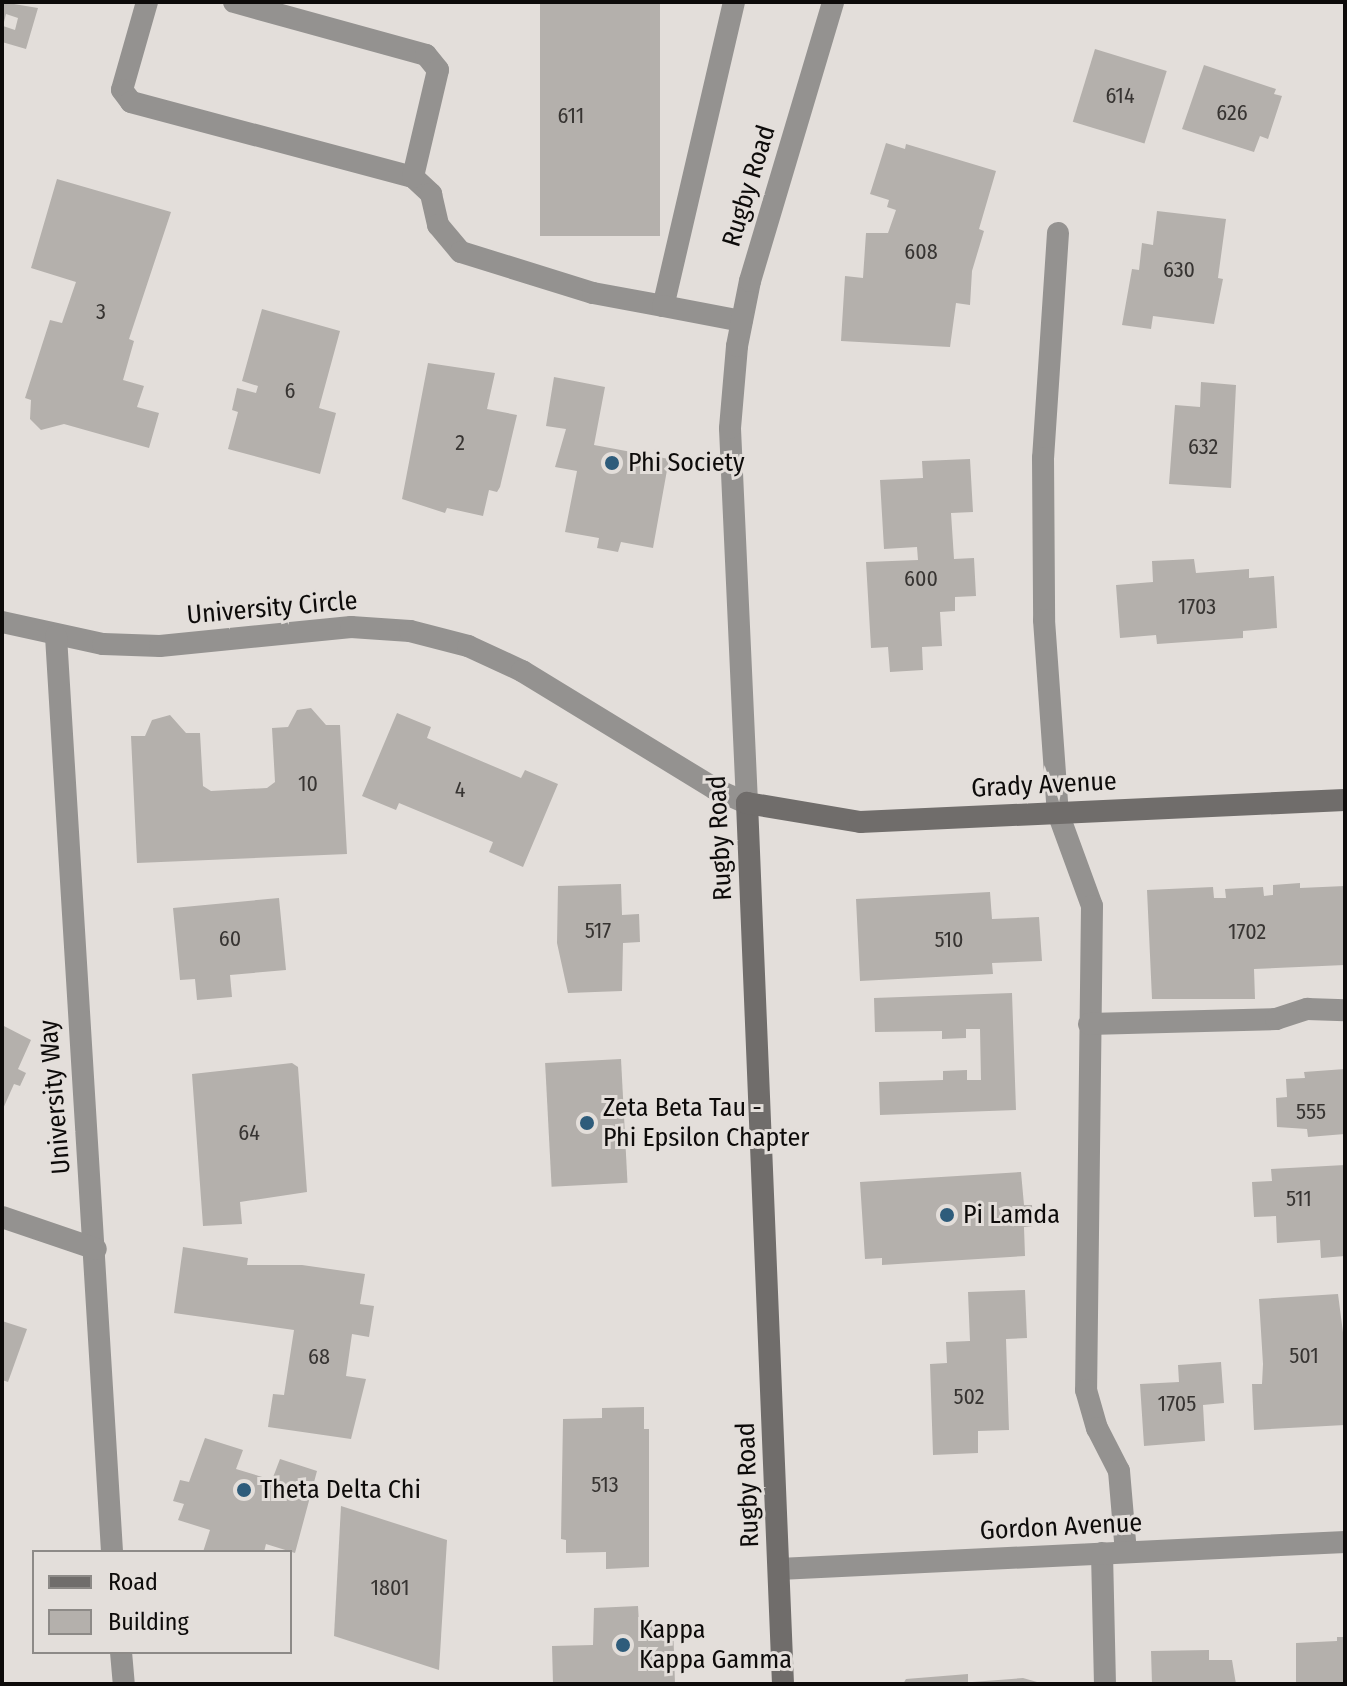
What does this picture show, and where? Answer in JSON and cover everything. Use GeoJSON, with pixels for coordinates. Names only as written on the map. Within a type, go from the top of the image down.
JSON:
{"type":"FeatureCollection","features":[{"type":"Feature","properties":{"kind":"main road","name":"Grady Avenue"},"geometry":{"type":"LineString","coordinates":[[747,803],[860,822],[1345,800]]}},
{"type":"Feature","properties":{"kind":"main road","name":"Rugby Road"},"geometry":{"type":"LineString","coordinates":[[747,803],[783,1684]]}},
{"type":"Feature","properties":{"kind":"street"},"geometry":{"type":"LineString","coordinates":[[147,2],[122,90],[131,102],[413,177],[431,194],[438,225],[461,252],[593,293],[742,321]]}},
{"type":"Feature","properties":{"kind":"street"},"geometry":{"type":"LineString","coordinates":[[234,2],[426,55],[438,70],[413,177]]}},
{"type":"Feature","properties":{"kind":"street"},"geometry":{"type":"LineString","coordinates":[[663,306],[734,2]]}},
{"type":"Feature","properties":{"kind":"street","name":"Rugby Road"},"geometry":{"type":"LineString","coordinates":[[747,803],[730,428],[742,321],[833,2]]}},
{"type":"Feature","properties":{"kind":"street"},"geometry":{"type":"LineString","coordinates":[[1058,233],[1043,458],[1044,620],[1058,813],[1092,906],[1086,1390],[1097,1428],[1119,1471],[1126,1552]]}},
{"type":"Feature","properties":{"kind":"street","name":"University Circle"},"geometry":{"type":"LineString","coordinates":[[2,622],[56,636],[160,646],[351,627],[410,631],[468,646],[522,671],[747,803]]}},
{"type":"Feature","properties":{"kind":"street","name":"University Way"},"geometry":{"type":"LineString","coordinates":[[56,636],[74,990],[96,1249],[112,1550]]}},
{"type":"Feature","properties":{"kind":"street"},"geometry":{"type":"LineString","coordinates":[[1089,1024],[1276,1019],[1307,1009],[1345,1010]]}},
{"type":"Feature","properties":{"kind":"street"},"geometry":{"type":"LineString","coordinates":[[2,1217],[96,1249]]}},
{"type":"Feature","properties":{"kind":"street","name":"Gordon Avenue"},"geometry":{"type":"LineString","coordinates":[[779,1569],[1345,1542]]}},
{"type":"Feature","properties":{"kind":"street"},"geometry":{"type":"LineString","coordinates":[[1102,1553],[1105,1684]]}},
{"type":"Feature","properties":{"kind":"street"},"geometry":{"type":"LineString","coordinates":[[121,1654],[124,1684]]}},
{"type":"Feature","properties":{"kind":"building"},"geometry":{"type":"Polygon","coordinates":[[[2,2],[38,8],[26,49],[2,42],[2,2]],[[6,14],[3,26],[15,30],[18,18],[6,14]]]}},
{"type":"Feature","properties":{"kind":"building"},"geometry":{"type":"Polygon","coordinates":[[[540,2],[660,2],[660,236],[540,236],[540,2]]]}},
{"type":"Feature","properties":{"kind":"building"},"geometry":{"type":"Polygon","coordinates":[[[1095,49],[1167,71],[1145,144],[1073,122],[1095,49]]]}},
{"type":"Feature","properties":{"kind":"building"},"geometry":{"type":"Polygon","coordinates":[[[1204,65],[1276,89],[1274,94],[1282,96],[1268,139],[1260,136],[1254,152],[1182,129],[1204,65]]]}},
{"type":"Feature","properties":{"kind":"building"},"geometry":{"type":"Polygon","coordinates":[[[886,143],[905,149],[906,144],[996,171],[979,229],[984,231],[972,271],[970,305],[956,303],[950,347],[841,341],[845,276],[863,278],[866,233],[888,233],[896,210],[887,207],[889,200],[870,194],[886,143]]]}},
{"type":"Feature","properties":{"kind":"building"},"geometry":{"type":"Polygon","coordinates":[[[57,179],[171,212],[129,339],[134,341],[123,380],[144,386],[137,407],[159,413],[149,448],[64,424],[41,430],[30,419],[31,400],[25,398],[50,320],[62,323],[76,282],[31,268],[57,179]]]}},
{"type":"Feature","properties":{"kind":"building"},"geometry":{"type":"Polygon","coordinates":[[[1157,211],[1226,219],[1218,278],[1223,279],[1214,324],[1153,316],[1151,329],[1122,325],[1132,269],[1139,270],[1142,243],[1153,245],[1157,211]]]}},
{"type":"Feature","properties":{"kind":"building"},"geometry":{"type":"Polygon","coordinates":[[[262,309],[340,331],[319,408],[336,413],[320,474],[228,449],[238,412],[232,410],[237,388],[256,393],[258,386],[242,381],[262,309]]]}},
{"type":"Feature","properties":{"kind":"building"},"geometry":{"type":"Polygon","coordinates":[[[428,363],[495,373],[487,409],[517,415],[500,487],[497,492],[489,490],[483,516],[447,508],[445,513],[402,499],[428,363]]]}},
{"type":"Feature","properties":{"kind":"building","name":"Phi Society"},"geometry":{"type":"Polygon","coordinates":[[[554,377],[605,387],[594,445],[669,459],[653,548],[621,542],[618,552],[597,548],[599,538],[565,532],[577,471],[555,467],[566,429],[546,426],[554,377]]]}},
{"type":"Feature","properties":{"kind":"building"},"geometry":{"type":"Polygon","coordinates":[[[1201,382],[1236,385],[1231,488],[1169,484],[1175,405],[1200,407],[1201,382]]]}},
{"type":"Feature","properties":{"kind":"building"},"geometry":{"type":"Polygon","coordinates":[[[970,459],[973,512],[951,513],[954,559],[974,558],[976,596],[955,597],[955,611],[940,612],[942,646],[922,647],[923,670],[890,672],[888,647],[871,648],[866,562],[918,560],[917,547],[884,549],[880,480],[923,478],[922,461],[970,459]]]}},
{"type":"Feature","properties":{"kind":"building"},"geometry":{"type":"Polygon","coordinates":[[[1194,559],[1196,573],[1249,569],[1249,578],[1274,576],[1277,628],[1243,631],[1243,638],[1157,644],[1156,635],[1120,638],[1116,585],[1153,582],[1152,561],[1194,559]]]}},
{"type":"Feature","properties":{"kind":"building"},"geometry":{"type":"Polygon","coordinates":[[[311,708],[326,725],[340,725],[347,854],[137,863],[131,736],[145,736],[152,720],[170,715],[186,733],[200,733],[203,786],[211,791],[267,788],[275,782],[272,728],[288,727],[297,710],[311,708]]]}},
{"type":"Feature","properties":{"kind":"building"},"geometry":{"type":"Polygon","coordinates":[[[397,713],[431,727],[427,738],[521,778],[525,770],[558,784],[523,867],[489,852],[493,842],[399,803],[396,810],[362,796],[397,713]]]}},
{"type":"Feature","properties":{"kind":"building"},"geometry":{"type":"Polygon","coordinates":[[[1300,883],[1300,888],[1345,886],[1345,965],[1254,969],[1255,999],[1152,999],[1147,890],[1213,887],[1214,898],[1226,898],[1225,889],[1263,887],[1264,896],[1273,895],[1273,885],[1300,883]]]}},
{"type":"Feature","properties":{"kind":"building"},"geometry":{"type":"Polygon","coordinates":[[[621,884],[622,915],[639,914],[640,942],[623,943],[622,991],[568,993],[557,943],[558,886],[621,884]]]}},
{"type":"Feature","properties":{"kind":"building"},"geometry":{"type":"Polygon","coordinates":[[[990,892],[992,919],[1039,917],[1042,961],[992,963],[993,974],[860,981],[856,899],[990,892]]]}},
{"type":"Feature","properties":{"kind":"building"},"geometry":{"type":"Polygon","coordinates":[[[279,898],[286,970],[230,975],[232,997],[197,1000],[195,979],[180,980],[173,908],[279,898]]]}},
{"type":"Feature","properties":{"kind":"building"},"geometry":{"type":"Polygon","coordinates":[[[1012,993],[1016,1110],[880,1115],[879,1082],[943,1080],[943,1071],[967,1070],[967,1080],[981,1080],[980,1029],[966,1029],[966,1038],[942,1039],[942,1031],[875,1032],[874,998],[1012,993]]]}},
{"type":"Feature","properties":{"kind":"building"},"geometry":{"type":"Polygon","coordinates":[[[2,1025],[31,1040],[18,1069],[26,1073],[20,1086],[14,1084],[2,1111],[2,1025]]]}},
{"type":"Feature","properties":{"kind":"building","name":"Zeta Beta Tau - Phi Epsilon Chapter"},"geometry":{"type":"Polygon","coordinates":[[[621,1059],[627,1183],[552,1187],[545,1063],[621,1059]]]}},
{"type":"Feature","properties":{"kind":"building"},"geometry":{"type":"Polygon","coordinates":[[[292,1063],[298,1067],[307,1192],[240,1202],[242,1224],[203,1226],[192,1074],[292,1063]]]}},
{"type":"Feature","properties":{"kind":"building"},"geometry":{"type":"Polygon","coordinates":[[[1345,1069],[1345,1134],[1308,1137],[1307,1129],[1277,1127],[1276,1098],[1287,1097],[1286,1079],[1305,1078],[1304,1072],[1345,1069]]]}},
{"type":"Feature","properties":{"kind":"building"},"geometry":{"type":"Polygon","coordinates":[[[1345,1165],[1345,1256],[1321,1258],[1320,1240],[1277,1243],[1276,1216],[1254,1217],[1252,1182],[1272,1181],[1271,1169],[1345,1165]]]}},
{"type":"Feature","properties":{"kind":"building","name":"Pi Lamda"},"geometry":{"type":"Polygon","coordinates":[[[1021,1172],[1024,1205],[1032,1205],[1033,1226],[1024,1227],[1025,1256],[882,1265],[882,1258],[865,1259],[860,1182],[1021,1172]]]}},
{"type":"Feature","properties":{"kind":"building"},"geometry":{"type":"Polygon","coordinates":[[[183,1247],[248,1258],[247,1265],[302,1265],[365,1274],[360,1304],[374,1306],[369,1337],[352,1334],[346,1376],[366,1379],[351,1439],[268,1427],[273,1394],[284,1395],[294,1330],[174,1313],[183,1247]]]}},
{"type":"Feature","properties":{"kind":"building"},"geometry":{"type":"Polygon","coordinates":[[[1025,1290],[1027,1338],[1006,1339],[1009,1430],[978,1431],[978,1453],[933,1455],[930,1364],[947,1363],[946,1342],[970,1341],[968,1292],[1025,1290]]]}},
{"type":"Feature","properties":{"kind":"building"},"geometry":{"type":"Polygon","coordinates":[[[1338,1294],[1345,1348],[1345,1425],[1254,1430],[1252,1384],[1262,1384],[1263,1364],[1259,1299],[1338,1294]]]}},
{"type":"Feature","properties":{"kind":"building"},"geometry":{"type":"Polygon","coordinates":[[[2,1321],[27,1329],[8,1382],[2,1380],[2,1321]]]}},
{"type":"Feature","properties":{"kind":"building"},"geometry":{"type":"Polygon","coordinates":[[[1221,1362],[1224,1403],[1203,1405],[1205,1441],[1144,1446],[1140,1384],[1179,1382],[1178,1365],[1221,1362]]]}},
{"type":"Feature","properties":{"kind":"building"},"geometry":{"type":"Polygon","coordinates":[[[644,1407],[644,1429],[649,1429],[649,1567],[606,1569],[606,1552],[566,1553],[566,1540],[561,1539],[563,1419],[602,1418],[602,1408],[644,1407]]]}},
{"type":"Feature","properties":{"kind":"building","name":"Theta Delta Chi"},"geometry":{"type":"Polygon","coordinates":[[[205,1438],[243,1450],[236,1469],[272,1480],[280,1459],[317,1471],[295,1553],[266,1544],[264,1550],[204,1550],[210,1530],[178,1520],[184,1504],[173,1501],[180,1480],[189,1482],[205,1438]]]}},
{"type":"Feature","properties":{"kind":"building"},"geometry":{"type":"Polygon","coordinates":[[[341,1506],[447,1540],[439,1670],[334,1636],[341,1506]]]}},
{"type":"Feature","properties":{"kind":"building","name":"Kappa Kappa Gamma"},"geometry":{"type":"Polygon","coordinates":[[[638,1606],[639,1624],[673,1623],[675,1684],[553,1684],[552,1646],[593,1645],[594,1608],[638,1606]]]}},
{"type":"Feature","properties":{"kind":"building"},"geometry":{"type":"Polygon","coordinates":[[[1337,1637],[1345,1637],[1345,1684],[1296,1684],[1296,1643],[1337,1641],[1337,1637]]]}},
{"type":"Feature","properties":{"kind":"building"},"geometry":{"type":"Polygon","coordinates":[[[1209,1650],[1209,1660],[1232,1660],[1236,1684],[1152,1684],[1151,1651],[1209,1650]]]}},
{"type":"Feature","properties":{"kind":"building"},"geometry":{"type":"Polygon","coordinates":[[[968,1674],[968,1684],[903,1684],[906,1679],[968,1674]]]}},
{"type":"Feature","properties":{"kind":"building"},"geometry":{"type":"Polygon","coordinates":[[[1023,1678],[1044,1684],[972,1684],[972,1682],[1023,1678]]]}},
{"type":"Feature","properties":{"kind":"place","name":"Phi Society"},"geometry":{"type":"Point","coordinates":[612,463]}},
{"type":"Feature","properties":{"kind":"place","name":"Zeta Beta Tau - Phi Epsilon Chapter"},"geometry":{"type":"Point","coordinates":[587,1123]}},
{"type":"Feature","properties":{"kind":"place","name":"Pi Lamda"},"geometry":{"type":"Point","coordinates":[947,1215]}},
{"type":"Feature","properties":{"kind":"place","name":"Theta Delta Chi"},"geometry":{"type":"Point","coordinates":[244,1490]}},
{"type":"Feature","properties":{"kind":"place","name":"Kappa Kappa Gamma"},"geometry":{"type":"Point","coordinates":[623,1645]}}]}
